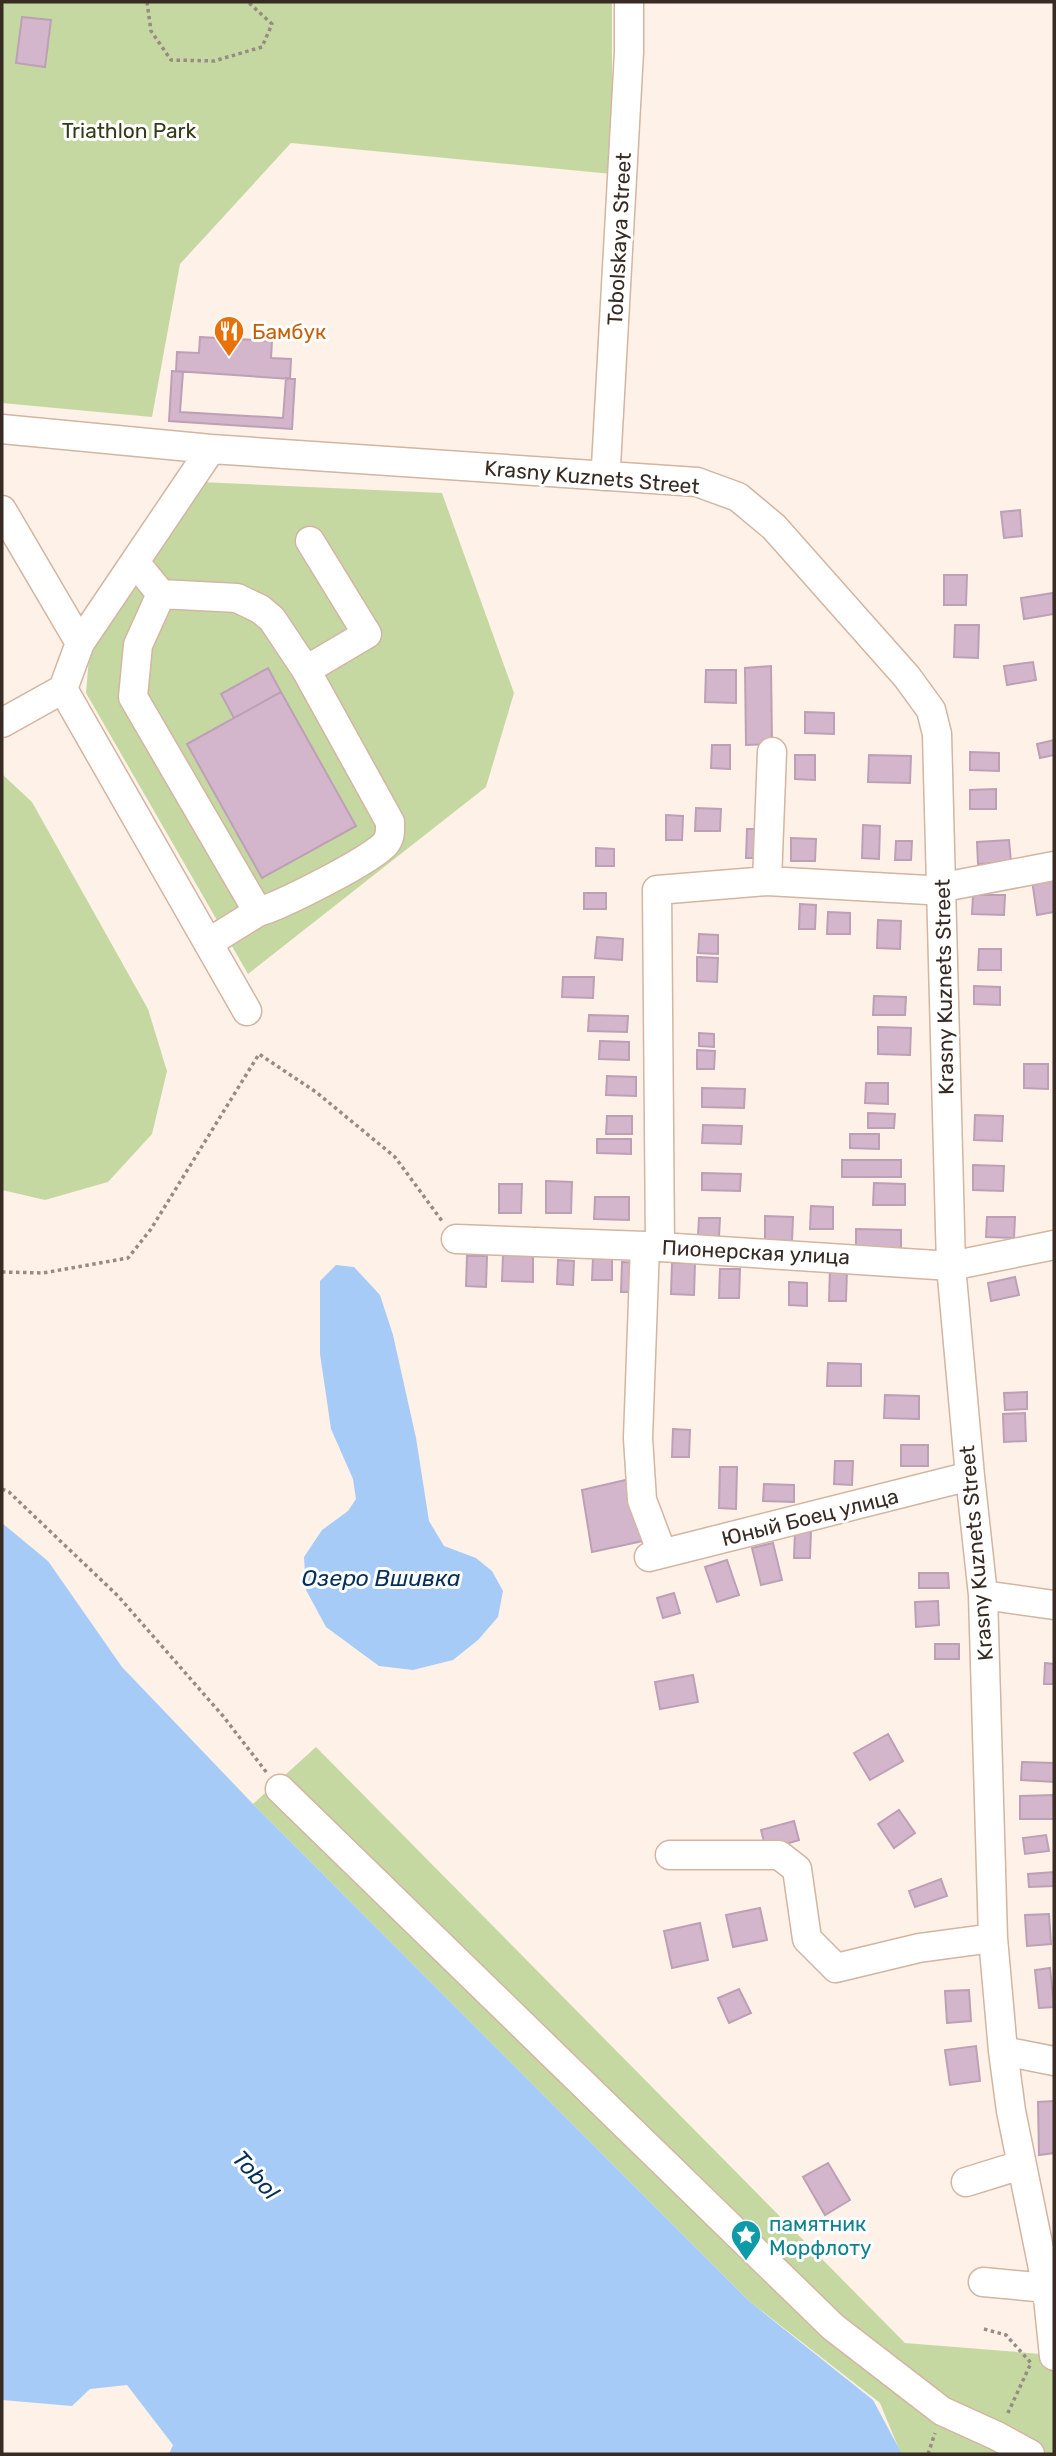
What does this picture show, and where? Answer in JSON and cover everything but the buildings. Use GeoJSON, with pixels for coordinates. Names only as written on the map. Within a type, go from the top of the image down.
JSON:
{"type":"FeatureCollection","features":[{"type":"Feature","properties":{"kind":"street","name":"Tobolskaya Street"},"geometry":{"type":"LineString","coordinates":[[603,476],[607,452],[629,65],[629,2]]}},
{"type":"Feature","properties":{"kind":"street","name":"Krasny Kuznets Street"},"geometry":{"type":"LineString","coordinates":[[2,429],[211,449],[696,482],[738,497],[774,527],[907,677],[931,709],[937,734],[951,1266],[983,1595],[993,1938],[1003,2051],[1021,2165],[1050,2292],[1054,2356]]}},
{"type":"Feature","properties":{"kind":"street"},"geometry":{"type":"LineString","coordinates":[[2,723],[63,689],[80,643],[211,449]]}},
{"type":"Feature","properties":{"kind":"street"},"geometry":{"type":"LineString","coordinates":[[2,510],[80,643]]}},
{"type":"Feature","properties":{"kind":"street"},"geometry":{"type":"LineString","coordinates":[[306,670],[367,634],[310,541]]}},
{"type":"Feature","properties":{"kind":"street"},"geometry":{"type":"LineString","coordinates":[[135,562],[161,594],[237,598],[260,609],[272,619],[306,670],[390,822],[391,836],[384,846],[354,865],[258,912],[208,943]]}},
{"type":"Feature","properties":{"kind":"street"},"geometry":{"type":"LineString","coordinates":[[161,594],[138,645],[133,697],[258,912]]}},
{"type":"Feature","properties":{"kind":"street"},"geometry":{"type":"LineString","coordinates":[[63,689],[247,1011]]}},
{"type":"Feature","properties":{"kind":"street"},"geometry":{"type":"LineString","coordinates":[[767,881],[772,752]]}},
{"type":"Feature","properties":{"kind":"street"},"geometry":{"type":"LineString","coordinates":[[653,1246],[657,890],[767,881],[928,890],[1054,866]]}},
{"type":"Feature","properties":{"kind":"street","name":"Пионерская улица"},"geometry":{"type":"LineString","coordinates":[[456,1239],[653,1246],[951,1266],[1054,1245]]}},
{"type":"Feature","properties":{"kind":"street","name":"Юный Боец улица"},"geometry":{"type":"LineString","coordinates":[[653,1246],[638,1438],[642,1500],[655,1555],[970,1476]]}},
{"type":"Feature","properties":{"kind":"street"},"geometry":{"type":"LineString","coordinates":[[983,1595],[1054,1605]]}},
{"type":"Feature","properties":{"kind":"street"},"geometry":{"type":"LineString","coordinates":[[280,1789],[833,2327],[942,2411],[1030,2454]]}},
{"type":"Feature","properties":{"kind":"street"},"geometry":{"type":"LineString","coordinates":[[670,1855],[779,1855],[797,1869],[807,1939],[836,1968],[919,1948],[993,1938]]}},
{"type":"Feature","properties":{"kind":"street"},"geometry":{"type":"LineString","coordinates":[[1003,2051],[1054,2061]]}},
{"type":"Feature","properties":{"kind":"street"},"geometry":{"type":"LineString","coordinates":[[966,2182],[1021,2165]]}},
{"type":"Feature","properties":{"kind":"street"},"geometry":{"type":"LineString","coordinates":[[983,2283],[1050,2292]]}},
{"type":"Feature","properties":{"kind":"path"},"geometry":{"type":"LineString","coordinates":[[147,2],[151,31],[171,60],[203,61],[214,61],[262,47],[272,24],[248,2]]}},
{"type":"Feature","properties":{"kind":"path"},"geometry":{"type":"LineString","coordinates":[[2,1272],[43,1273],[128,1258],[152,1229],[259,1054],[316,1092],[395,1157],[456,1239]]}},
{"type":"Feature","properties":{"kind":"path"},"geometry":{"type":"LineString","coordinates":[[2,1489],[9,1492],[118,1596],[223,1716],[280,1789]]}},
{"type":"Feature","properties":{"kind":"path"},"geometry":{"type":"LineString","coordinates":[[984,2329],[1006,2335],[1031,2363],[997,2436]]}},
{"type":"Feature","properties":{"kind":"green space","name":"Triathlon Park"},"geometry":{"type":"Polygon","coordinates":[[[2,2],[612,2],[612,174],[291,143],[180,264],[152,417],[2,403],[2,2]]]}},
{"type":"Feature","properties":{"kind":"green space"},"geometry":{"type":"Polygon","coordinates":[[[201,482],[442,493],[514,693],[486,787],[248,974],[86,693],[89,657],[201,482]]]}},
{"type":"Feature","properties":{"kind":"green space"},"geometry":{"type":"Polygon","coordinates":[[[2,774],[32,802],[148,1009],[167,1071],[152,1134],[108,1182],[45,1200],[2,1190],[2,774]]]}},
{"type":"Feature","properties":{"kind":"green space"},"geometry":{"type":"Polygon","coordinates":[[[316,1747],[905,2343],[1054,2355],[1054,2454],[901,2454],[880,2403],[749,2301],[253,1804],[316,1747]]]}},
{"type":"Feature","properties":{"kind":"water","name":"Озеро Вшивка"},"geometry":{"type":"Polygon","coordinates":[[[336,1265],[354,1267],[380,1295],[393,1335],[416,1438],[429,1521],[444,1546],[476,1558],[492,1571],[503,1591],[498,1617],[478,1640],[453,1660],[413,1670],[379,1666],[326,1627],[306,1590],[304,1557],[322,1530],[348,1511],[356,1499],[353,1479],[331,1429],[320,1354],[320,1281],[336,1265]]]}},
{"type":"Feature","properties":{"kind":"water","name":"Tobol"},"geometry":{"type":"Polygon","coordinates":[[[2,1523],[48,1561],[122,1667],[253,1804],[749,2301],[873,2400],[902,2454],[169,2454],[173,2445],[127,2385],[90,2389],[72,2406],[2,2400],[2,1523]]]}},
{"type":"Feature","properties":{"kind":"place","name":"Бамбук"},"geometry":{"type":"Point","coordinates":[229,358]}},
{"type":"Feature","properties":{"kind":"place","name":"памятник Морфлоту"},"geometry":{"type":"Point","coordinates":[746,2262]}}]}
